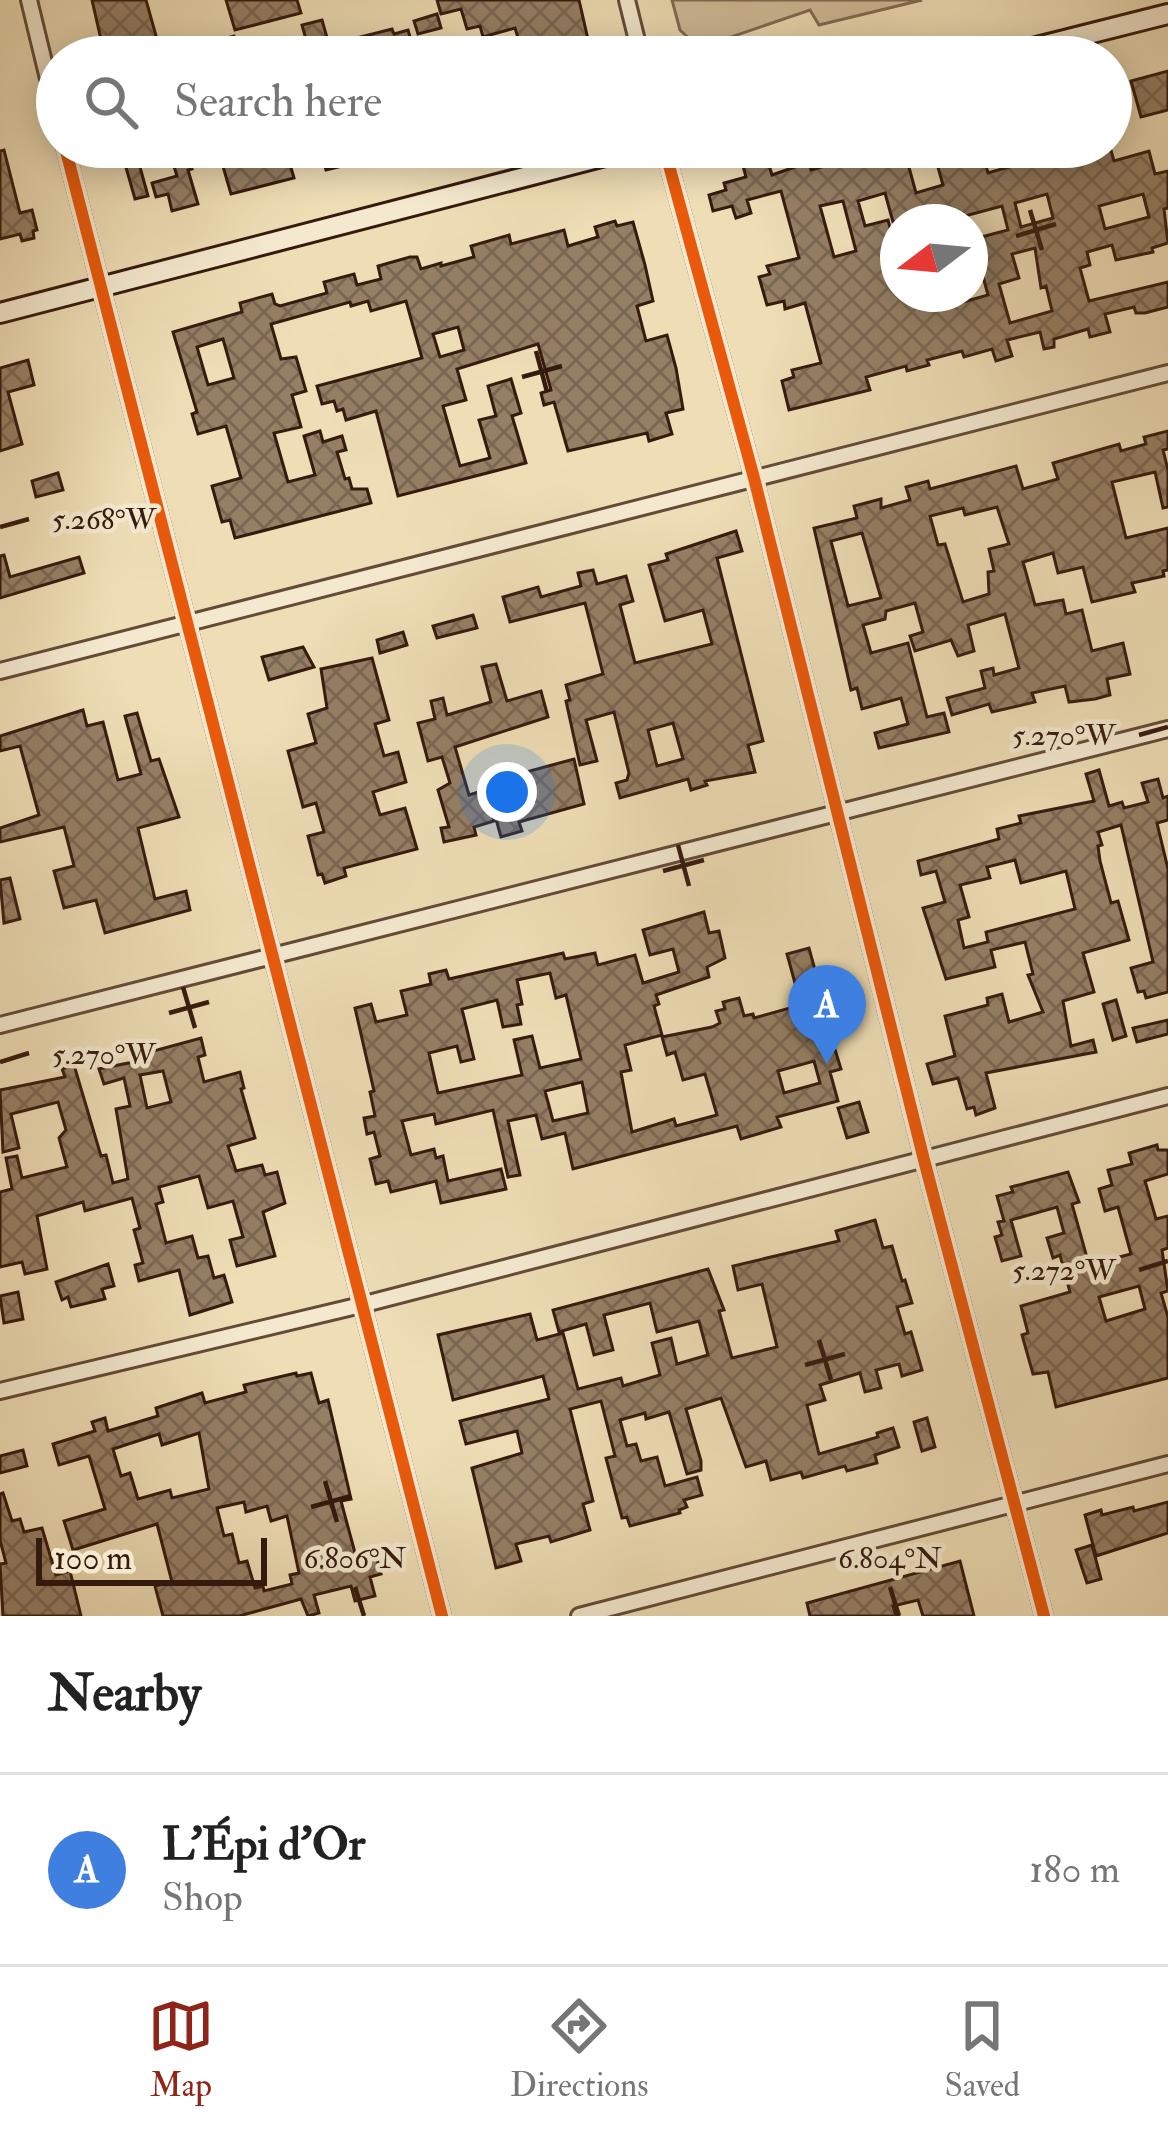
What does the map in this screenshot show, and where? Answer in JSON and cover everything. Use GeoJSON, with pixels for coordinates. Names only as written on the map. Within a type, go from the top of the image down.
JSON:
{"type":"FeatureCollection","features":[{"type":"Feature","properties":{"kind":"street"},"geometry":{"type":"LineString","coordinates":[[29,0],[38,36]]}},
{"type":"Feature","properties":{"kind":"street"},"geometry":{"type":"LineString","coordinates":[[627,0],[636,36]]}},
{"type":"Feature","properties":{"kind":"street"},"geometry":{"type":"LineString","coordinates":[[1081,36],[1168,14]]}},
{"type":"Feature","properties":{"kind":"street"},"geometry":{"type":"LineString","coordinates":[[69,168],[442,1616]]}},
{"type":"Feature","properties":{"kind":"street"},"geometry":{"type":"LineString","coordinates":[[0,313],[559,168]]}},
{"type":"Feature","properties":{"kind":"street"},"geometry":{"type":"LineString","coordinates":[[670,168],[754,478],[1043,1616]]}},
{"type":"Feature","properties":{"kind":"street"},"geometry":{"type":"LineString","coordinates":[[0,671],[1168,373]]}},
{"type":"Feature","properties":{"kind":"street"},"geometry":{"type":"LineString","coordinates":[[0,1025],[1168,729]]}},
{"type":"Feature","properties":{"kind":"street"},"geometry":{"type":"LineString","coordinates":[[0,1391],[361,1305],[1168,1096]]}},
{"type":"Feature","properties":{"kind":"street"},"geometry":{"type":"LineString","coordinates":[[579,1616],[1168,1464]]}},
{"type":"Feature","properties":{"kind":"shaded area"},"geometry":{"type":"Polygon","coordinates":[[[672,0],[922,0],[819,25],[810,10],[734,36],[686,36],[680,30],[672,0]]]}},
{"type":"Feature","properties":{"kind":"building"},"geometry":{"type":"Polygon","coordinates":[[[92,0],[146,0],[156,36],[100,36],[92,0]]]}},
{"type":"Feature","properties":{"kind":"building"},"geometry":{"type":"Polygon","coordinates":[[[226,0],[297,0],[301,13],[235,30],[226,0]]]}},
{"type":"Feature","properties":{"kind":"building"},"geometry":{"type":"Polygon","coordinates":[[[437,0],[579,0],[587,36],[517,36],[515,28],[483,36],[480,26],[467,29],[461,9],[441,14],[437,0]]]}},
{"type":"Feature","properties":{"kind":"building"},"geometry":{"type":"Polygon","coordinates":[[[437,14],[441,28],[418,34],[414,21],[437,14]]]}},
{"type":"Feature","properties":{"kind":"building"},"geometry":{"type":"Polygon","coordinates":[[[322,20],[326,36],[305,36],[302,25],[322,20]]]}},
{"type":"Feature","properties":{"kind":"building"},"geometry":{"type":"Polygon","coordinates":[[[392,29],[394,34],[408,30],[410,36],[364,36],[392,29]]]}},
{"type":"Feature","properties":{"kind":"building"},"geometry":{"type":"Polygon","coordinates":[[[1168,71],[1168,110],[1141,117],[1132,81],[1168,71]]]}},
{"type":"Feature","properties":{"kind":"building"},"geometry":{"type":"Polygon","coordinates":[[[4,150],[20,213],[32,210],[34,238],[22,241],[20,234],[0,239],[0,151],[4,150]]]}},
{"type":"Feature","properties":{"kind":"building"},"geometry":{"type":"Polygon","coordinates":[[[1149,151],[1155,174],[1168,171],[1168,208],[1164,209],[1168,243],[1152,248],[1153,252],[1116,260],[1112,245],[1087,252],[1090,265],[1080,268],[1089,301],[1168,282],[1168,307],[1136,313],[1134,307],[1105,314],[1110,332],[1090,337],[1088,329],[1054,339],[1054,347],[1044,349],[1040,332],[1007,340],[1012,356],[996,361],[992,349],[927,360],[929,365],[866,377],[870,390],[789,410],[782,381],[794,377],[792,370],[821,363],[805,303],[785,309],[784,301],[767,305],[759,277],[770,274],[767,266],[799,258],[781,191],[747,200],[751,213],[736,218],[732,206],[713,211],[709,195],[726,190],[724,183],[746,177],[744,168],[770,168],[772,175],[810,168],[909,168],[916,193],[943,185],[938,168],[987,168],[988,173],[1006,168],[1132,168],[1132,156],[1149,151]],[[1047,194],[1015,203],[1021,227],[1053,218],[1047,194]],[[1143,194],[1099,206],[1105,229],[1149,217],[1143,194]],[[843,201],[820,206],[834,257],[856,251],[843,201]],[[1035,248],[1012,254],[1019,278],[999,284],[1010,323],[1052,311],[1046,286],[1041,288],[1035,248]]]}},
{"type":"Feature","properties":{"kind":"building"},"geometry":{"type":"Polygon","coordinates":[[[126,168],[140,168],[148,196],[135,199],[126,168]]]}},
{"type":"Feature","properties":{"kind":"building"},"geometry":{"type":"Polygon","coordinates":[[[175,168],[192,168],[188,170],[198,204],[172,211],[168,194],[156,197],[152,183],[177,176],[175,168]]]}},
{"type":"Feature","properties":{"kind":"building"},"geometry":{"type":"Polygon","coordinates":[[[223,168],[291,168],[294,178],[231,194],[223,168]]]}},
{"type":"Feature","properties":{"kind":"building"},"geometry":{"type":"Polygon","coordinates":[[[633,222],[653,301],[637,306],[646,341],[667,335],[676,368],[683,409],[666,413],[672,434],[649,441],[647,433],[568,451],[554,402],[544,405],[541,393],[551,390],[538,344],[457,369],[466,400],[443,406],[460,466],[490,458],[479,420],[496,416],[488,386],[511,379],[521,413],[512,416],[526,463],[398,496],[376,411],[346,420],[334,401],[322,404],[317,386],[422,358],[406,301],[371,311],[368,301],[351,306],[350,302],[271,324],[281,359],[296,357],[306,391],[292,395],[301,427],[274,433],[288,482],[315,475],[304,436],[320,431],[323,442],[342,436],[346,450],[337,452],[345,479],[349,478],[352,489],[367,489],[371,503],[235,538],[230,520],[222,522],[212,486],[241,478],[226,426],[198,434],[192,414],[197,412],[173,332],[242,312],[240,303],[272,294],[280,306],[327,293],[324,282],[354,274],[357,285],[381,279],[378,266],[410,257],[417,257],[421,269],[441,266],[474,257],[471,246],[509,235],[511,244],[564,230],[568,246],[598,237],[595,227],[633,222]],[[458,327],[433,334],[440,357],[464,350],[458,327]],[[223,339],[197,347],[208,385],[234,378],[223,339]]]}},
{"type":"Feature","properties":{"kind":"building"},"geometry":{"type":"Polygon","coordinates":[[[28,360],[34,385],[8,392],[22,444],[0,451],[0,368],[28,360]]]}},
{"type":"Feature","properties":{"kind":"building"},"geometry":{"type":"Polygon","coordinates":[[[1168,431],[1168,449],[1163,450],[1168,507],[1163,508],[1155,472],[1112,482],[1126,538],[1168,528],[1164,576],[1132,583],[1135,592],[1092,602],[1083,567],[1058,573],[1053,553],[1023,562],[1035,605],[1063,600],[1066,614],[1082,610],[1092,651],[1123,643],[1130,674],[1107,679],[1110,695],[1095,699],[1069,702],[1065,686],[1032,693],[1035,702],[992,712],[989,704],[952,715],[947,698],[985,688],[981,671],[993,668],[994,675],[1019,668],[1005,614],[968,625],[974,651],[958,656],[951,640],[915,651],[910,636],[923,632],[915,603],[886,611],[885,619],[863,625],[871,653],[908,643],[927,717],[944,713],[949,732],[879,748],[875,733],[908,724],[901,698],[862,709],[857,688],[851,690],[814,528],[857,518],[854,506],[881,499],[881,508],[910,500],[906,487],[928,481],[930,489],[1016,466],[1023,489],[1058,479],[1053,463],[1119,444],[1121,451],[1146,444],[1144,437],[1168,431]],[[997,507],[965,515],[963,508],[930,516],[938,545],[945,544],[963,602],[989,594],[988,572],[994,571],[989,549],[1009,544],[997,507]],[[862,533],[831,541],[848,606],[881,598],[862,533]]]}},
{"type":"Feature","properties":{"kind":"building"},"geometry":{"type":"Polygon","coordinates":[[[58,473],[63,490],[36,497],[32,481],[58,473]]]}},
{"type":"Feature","properties":{"kind":"building"},"geometry":{"type":"Polygon","coordinates":[[[736,531],[742,551],[717,558],[763,741],[748,745],[755,772],[705,781],[707,785],[691,790],[688,779],[620,798],[616,783],[627,780],[629,773],[614,712],[586,720],[597,761],[580,765],[566,701],[570,700],[566,685],[603,674],[585,603],[510,622],[503,597],[538,587],[541,597],[581,586],[578,573],[593,570],[597,584],[626,576],[633,601],[620,605],[635,663],[712,644],[703,610],[665,621],[649,565],[668,560],[666,554],[736,531]],[[673,723],[648,730],[657,766],[683,759],[673,723]]]}},
{"type":"Feature","properties":{"kind":"building"},"geometry":{"type":"Polygon","coordinates":[[[4,555],[10,577],[79,557],[84,573],[0,598],[0,556],[4,555]]]}},
{"type":"Feature","properties":{"kind":"building"},"geometry":{"type":"Polygon","coordinates":[[[473,615],[477,628],[437,638],[433,626],[473,615]]]}},
{"type":"Feature","properties":{"kind":"building"},"geometry":{"type":"Polygon","coordinates":[[[403,632],[407,645],[380,653],[377,640],[403,632]]]}},
{"type":"Feature","properties":{"kind":"building"},"geometry":{"type":"Polygon","coordinates":[[[303,647],[314,667],[269,680],[262,657],[303,647]]]}},
{"type":"Feature","properties":{"kind":"building"},"geometry":{"type":"Polygon","coordinates":[[[372,658],[389,720],[375,724],[384,756],[398,752],[406,782],[373,792],[380,815],[405,808],[417,849],[344,868],[346,876],[325,883],[322,874],[318,875],[308,836],[324,832],[316,803],[303,807],[288,751],[316,743],[308,714],[327,708],[321,669],[372,658]]]}},
{"type":"Feature","properties":{"kind":"building"},"geometry":{"type":"Polygon","coordinates":[[[496,664],[507,701],[541,691],[548,717],[455,747],[469,795],[485,790],[494,821],[474,827],[476,835],[444,842],[441,828],[449,827],[438,790],[450,783],[442,757],[428,761],[418,723],[435,719],[431,701],[443,698],[447,715],[491,702],[482,667],[496,664]]]}},
{"type":"Feature","properties":{"kind":"building"},"geometry":{"type":"Polygon","coordinates":[[[83,710],[87,726],[103,722],[118,780],[141,774],[125,716],[137,713],[151,761],[159,759],[179,817],[138,828],[155,899],[186,891],[190,910],[105,933],[96,900],[64,908],[54,871],[74,866],[64,827],[0,842],[0,828],[39,815],[20,746],[0,751],[0,736],[83,710]]]}},
{"type":"Feature","properties":{"kind":"building"},"geometry":{"type":"Polygon","coordinates":[[[574,759],[584,804],[519,822],[522,831],[501,837],[494,812],[534,801],[526,772],[574,759]]]}},
{"type":"Feature","properties":{"kind":"building"},"geometry":{"type":"Polygon","coordinates":[[[1099,770],[1109,806],[1148,802],[1142,783],[1158,779],[1163,798],[1168,796],[1168,820],[1157,823],[1168,869],[1168,992],[1146,998],[1144,991],[1138,992],[1131,968],[1153,962],[1121,825],[1098,832],[1111,903],[1118,901],[1129,940],[1083,953],[1094,992],[1063,1001],[1071,1046],[1093,1040],[1096,1052],[986,1073],[995,1108],[976,1115],[974,1107],[967,1109],[958,1078],[933,1084],[927,1064],[955,1056],[945,1016],[988,1005],[987,998],[1002,994],[1009,1022],[1043,1012],[1028,975],[1033,974],[1025,942],[991,950],[995,967],[946,979],[923,908],[945,902],[936,871],[921,875],[918,861],[999,839],[997,829],[1021,823],[1019,816],[1094,801],[1086,774],[1099,770]],[[1015,860],[987,867],[990,878],[960,885],[969,917],[958,920],[964,948],[988,942],[986,932],[1075,909],[1066,871],[1021,883],[1015,860]]]}},
{"type":"Feature","properties":{"kind":"building"},"geometry":{"type":"Polygon","coordinates":[[[10,878],[20,919],[4,923],[0,880],[10,878]]]}},
{"type":"Feature","properties":{"kind":"building"},"geometry":{"type":"Polygon","coordinates":[[[704,912],[709,933],[719,931],[725,958],[707,967],[709,977],[656,995],[659,1004],[654,1006],[662,1035],[625,1045],[631,1070],[621,1072],[632,1132],[674,1119],[676,1126],[717,1115],[705,1074],[683,1080],[675,1052],[667,1055],[662,1037],[720,1023],[716,1011],[725,1009],[723,1002],[739,998],[744,1016],[753,1014],[754,1018],[801,1005],[787,954],[809,948],[815,970],[811,972],[841,1069],[830,1072],[838,1101],[777,1117],[781,1127],[741,1139],[737,1126],[573,1169],[565,1133],[542,1139],[536,1115],[508,1121],[520,1175],[508,1177],[493,1110],[436,1124],[434,1114],[402,1121],[411,1155],[434,1149],[436,1158],[443,1156],[448,1181],[501,1169],[506,1189],[441,1203],[436,1181],[391,1192],[388,1181],[376,1184],[370,1159],[380,1156],[374,1132],[367,1134],[364,1118],[375,1116],[370,1092],[374,1091],[355,1008],[371,1004],[376,1022],[407,1015],[401,991],[431,984],[429,974],[446,970],[449,979],[563,953],[565,959],[595,953],[598,965],[635,955],[643,983],[679,972],[673,949],[650,955],[643,930],[704,912]],[[550,973],[517,980],[521,1024],[503,1027],[497,1000],[462,1009],[474,1059],[461,1062],[457,1046],[429,1053],[438,1093],[522,1075],[514,1040],[532,1036],[540,1068],[581,1059],[566,995],[556,998],[550,973]],[[814,1061],[778,1071],[784,1093],[820,1083],[814,1061]],[[582,1082],[545,1091],[553,1121],[588,1113],[582,1082]]]}},
{"type":"Feature","properties":{"kind":"building"},"geometry":{"type":"Polygon","coordinates":[[[1116,1000],[1126,1036],[1113,1040],[1103,1004],[1116,1000]]]}},
{"type":"Feature","properties":{"kind":"building"},"geometry":{"type":"Polygon","coordinates":[[[1168,1020],[1168,1034],[1137,1042],[1133,1028],[1168,1020]]]}},
{"type":"Feature","properties":{"kind":"building"},"geometry":{"type":"Polygon","coordinates":[[[201,1038],[205,1055],[198,1057],[204,1082],[240,1072],[255,1138],[228,1146],[236,1171],[262,1165],[265,1175],[277,1172],[285,1203],[263,1212],[275,1256],[237,1266],[230,1240],[243,1237],[233,1201],[208,1208],[199,1176],[159,1187],[163,1202],[156,1204],[166,1243],[192,1236],[198,1258],[208,1256],[214,1278],[224,1275],[232,1302],[190,1315],[179,1270],[139,1281],[135,1265],[143,1263],[132,1198],[85,1211],[83,1202],[37,1216],[47,1269],[25,1274],[22,1262],[0,1267],[0,1192],[12,1189],[6,1158],[17,1156],[22,1178],[67,1167],[59,1138],[66,1130],[58,1102],[11,1114],[19,1148],[3,1152],[0,1090],[65,1077],[62,1069],[74,1065],[113,1183],[128,1179],[116,1109],[130,1106],[124,1078],[104,1084],[99,1069],[148,1059],[146,1053],[201,1038]],[[163,1071],[140,1075],[147,1108],[171,1102],[163,1071]]]}},
{"type":"Feature","properties":{"kind":"building"},"geometry":{"type":"Polygon","coordinates":[[[859,1102],[868,1132],[847,1138],[838,1108],[859,1102]]]}},
{"type":"Feature","properties":{"kind":"building"},"geometry":{"type":"Polygon","coordinates":[[[1157,1145],[1158,1150],[1168,1150],[1168,1174],[1145,1181],[1156,1219],[1168,1216],[1168,1248],[1162,1250],[1168,1291],[1161,1293],[1168,1317],[1168,1378],[1056,1407],[1048,1372],[1033,1374],[1022,1335],[1028,1333],[1021,1306],[1070,1292],[1060,1255],[1053,1258],[1047,1238],[1064,1233],[1057,1207],[1011,1220],[1021,1256],[1002,1261],[995,1237],[1002,1235],[998,1222],[1004,1221],[997,1196],[1013,1192],[1011,1187],[1068,1172],[1079,1202],[1072,1204],[1089,1265],[1131,1254],[1118,1207],[1105,1211],[1099,1189],[1112,1185],[1108,1170],[1132,1164],[1129,1153],[1157,1145]],[[1139,1286],[1099,1297],[1106,1321],[1145,1309],[1139,1286]]]}},
{"type":"Feature","properties":{"kind":"building"},"geometry":{"type":"Polygon","coordinates":[[[875,1220],[883,1248],[892,1246],[905,1280],[912,1303],[897,1307],[905,1334],[911,1332],[922,1370],[902,1376],[899,1364],[876,1370],[881,1388],[865,1392],[860,1373],[820,1385],[825,1400],[807,1405],[819,1454],[893,1428],[899,1447],[875,1455],[877,1463],[847,1471],[845,1466],[803,1478],[801,1472],[771,1480],[766,1461],[746,1467],[721,1398],[686,1409],[701,1461],[701,1470],[687,1474],[669,1412],[620,1420],[627,1446],[636,1444],[641,1461],[657,1457],[665,1486],[697,1477],[702,1495],[684,1500],[687,1507],[680,1513],[630,1526],[627,1517],[622,1518],[606,1458],[615,1456],[601,1401],[570,1409],[593,1501],[583,1504],[590,1530],[551,1542],[549,1536],[516,1544],[521,1561],[496,1568],[472,1468],[522,1453],[517,1431],[466,1444],[460,1421],[549,1399],[543,1376],[453,1400],[438,1335],[530,1314],[537,1340],[563,1333],[578,1389],[621,1378],[623,1386],[660,1375],[652,1343],[671,1338],[677,1364],[708,1355],[699,1321],[657,1332],[650,1303],[604,1315],[613,1350],[594,1355],[586,1324],[559,1332],[553,1310],[708,1269],[724,1310],[719,1311],[732,1358],[777,1347],[762,1284],[738,1290],[733,1266],[839,1241],[836,1231],[875,1220]]]}},
{"type":"Feature","properties":{"kind":"building"},"geometry":{"type":"Polygon","coordinates":[[[108,1264],[114,1286],[102,1289],[105,1299],[71,1307],[68,1297],[62,1300],[56,1282],[108,1264]]]}},
{"type":"Feature","properties":{"kind":"building"},"geometry":{"type":"Polygon","coordinates":[[[18,1292],[23,1319],[4,1323],[0,1296],[18,1292]]]}},
{"type":"Feature","properties":{"kind":"building"},"geometry":{"type":"Polygon","coordinates":[[[311,1373],[319,1403],[328,1400],[351,1499],[341,1501],[358,1564],[377,1559],[381,1574],[370,1577],[375,1596],[355,1601],[351,1586],[314,1595],[319,1613],[308,1616],[301,1599],[239,1616],[163,1616],[155,1586],[172,1582],[157,1524],[73,1550],[64,1521],[105,1509],[89,1456],[59,1465],[53,1444],[95,1431],[92,1422],[105,1418],[108,1431],[158,1416],[156,1408],[202,1393],[205,1403],[246,1392],[244,1385],[311,1373]],[[199,1433],[162,1445],[159,1434],[113,1449],[121,1476],[130,1473],[138,1499],[170,1490],[172,1498],[209,1489],[199,1433]],[[244,1502],[217,1508],[224,1536],[232,1534],[239,1563],[247,1561],[255,1588],[263,1586],[264,1591],[292,1584],[290,1575],[299,1573],[287,1516],[271,1521],[267,1506],[246,1512],[244,1502]]]}},
{"type":"Feature","properties":{"kind":"building"},"geometry":{"type":"Polygon","coordinates":[[[927,1418],[935,1447],[922,1451],[914,1422],[927,1418]]]}},
{"type":"Feature","properties":{"kind":"building"},"geometry":{"type":"Polygon","coordinates":[[[23,1450],[27,1466],[0,1473],[0,1456],[23,1450]]]}},
{"type":"Feature","properties":{"kind":"building"},"geometry":{"type":"Polygon","coordinates":[[[3,1493],[12,1521],[20,1519],[24,1532],[42,1528],[56,1575],[70,1571],[81,1616],[3,1616],[3,1493]]]}},
{"type":"Feature","properties":{"kind":"building"},"geometry":{"type":"Polygon","coordinates":[[[1168,1502],[1168,1533],[1096,1556],[1085,1515],[1133,1507],[1134,1511],[1168,1502]]]}},
{"type":"Feature","properties":{"kind":"building"},"geometry":{"type":"Polygon","coordinates":[[[1092,1545],[1101,1579],[1087,1583],[1076,1550],[1092,1545]]]}},
{"type":"Feature","properties":{"kind":"building"},"geometry":{"type":"Polygon","coordinates":[[[960,1561],[974,1616],[923,1616],[918,1600],[893,1606],[896,1616],[810,1616],[807,1603],[960,1561]]]}},
{"type":"Feature","properties":{"kind":"cycle path"},"geometry":{"type":"LineString","coordinates":[[70,168],[442,1616]]}},
{"type":"Feature","properties":{"kind":"cycle path"},"geometry":{"type":"LineString","coordinates":[[670,168],[754,478],[924,1160],[1044,1616]]}},
{"type":"Feature","properties":{"kind":"place","name":"L'Épi d'Or"},"geometry":{"type":"Point","coordinates":[827,1064]}}]}
